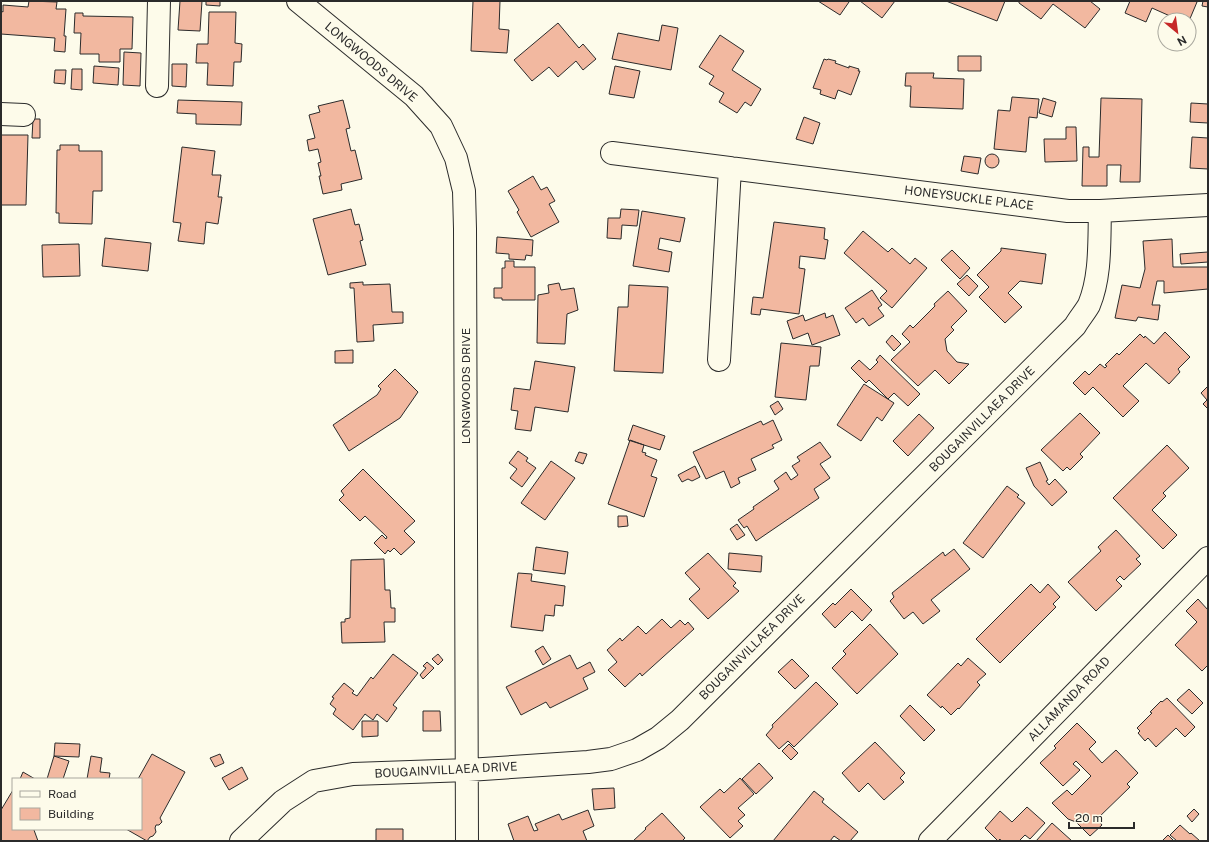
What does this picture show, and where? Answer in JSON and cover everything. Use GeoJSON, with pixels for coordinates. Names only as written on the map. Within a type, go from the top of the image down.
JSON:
{"type":"FeatureCollection","features":[{"type":"Feature","properties":{"kind":"street"},"geometry":{"type":"LineString","coordinates":[[157,86],[159,1]]}},
{"type":"Feature","properties":{"kind":"street","name":"LONGWOODS DRIVE"},"geometry":{"type":"LineString","coordinates":[[298,1],[414,96],[441,126],[456,158],[464,191],[468,770],[467,841]]}},
{"type":"Feature","properties":{"kind":"street"},"geometry":{"type":"LineString","coordinates":[[1,114],[24,115]]}},
{"type":"Feature","properties":{"kind":"street","name":"HONEYSUCKLE PLACE"},"geometry":{"type":"LineString","coordinates":[[612,153],[1068,211],[1100,211],[1208,205]]}},
{"type":"Feature","properties":{"kind":"street"},"geometry":{"type":"LineString","coordinates":[[719,360],[730,168]]}},
{"type":"Feature","properties":{"kind":"street","name":"BOUGAINVILLAEA DRIVE"},"geometry":{"type":"LineString","coordinates":[[241,841],[283,801],[314,782],[353,774],[468,770],[588,762],[611,759],[637,750],[658,738],[680,720],[1075,326],[1088,306],[1095,283],[1099,260],[1100,211]]}},
{"type":"Feature","properties":{"kind":"street","name":"ALLAMANDA ROAD"},"geometry":{"type":"LineString","coordinates":[[930,841],[1208,558]]}},
{"type":"Feature","properties":{"kind":"building"},"geometry":{"type":"Polygon","coordinates":[[[29,1],[57,2],[56,9],[66,9],[64,36],[66,36],[65,52],[54,51],[55,38],[1,34],[1,11],[3,12],[3,5],[28,7],[29,1]]]}},
{"type":"Feature","properties":{"kind":"building"},"geometry":{"type":"Polygon","coordinates":[[[180,1],[202,1],[200,31],[178,30],[180,1]]]}},
{"type":"Feature","properties":{"kind":"building"},"geometry":{"type":"Polygon","coordinates":[[[206,1],[220,1],[220,6],[206,5],[206,1]]]}},
{"type":"Feature","properties":{"kind":"building"},"geometry":{"type":"Polygon","coordinates":[[[473,1],[500,1],[499,29],[509,30],[507,53],[471,51],[473,1]]]}},
{"type":"Feature","properties":{"kind":"building"},"geometry":{"type":"Polygon","coordinates":[[[818,1],[848,1],[849,2],[840,15],[818,1]]]}},
{"type":"Feature","properties":{"kind":"building"},"geometry":{"type":"Polygon","coordinates":[[[860,1],[895,1],[882,18],[860,1]]]}},
{"type":"Feature","properties":{"kind":"building"},"geometry":{"type":"Polygon","coordinates":[[[946,1],[1005,1],[997,21],[946,1]]]}},
{"type":"Feature","properties":{"kind":"building"},"geometry":{"type":"Polygon","coordinates":[[[1019,1],[1090,1],[1100,9],[1085,28],[1053,4],[1041,19],[1019,3],[1019,1]]]}},
{"type":"Feature","properties":{"kind":"building"},"geometry":{"type":"Polygon","coordinates":[[[1130,1],[1197,2],[1193,12],[1161,12],[1152,8],[1146,22],[1125,13],[1130,1]]]}},
{"type":"Feature","properties":{"kind":"building"},"geometry":{"type":"Polygon","coordinates":[[[1203,1],[1208,1],[1208,7],[1202,6],[1203,1]]]}},
{"type":"Feature","properties":{"kind":"building"},"geometry":{"type":"Polygon","coordinates":[[[209,12],[236,12],[235,43],[242,44],[241,62],[234,62],[233,86],[207,85],[208,63],[196,63],[197,44],[208,44],[209,12]]]}},
{"type":"Feature","properties":{"kind":"building"},"geometry":{"type":"Polygon","coordinates":[[[75,13],[83,13],[83,16],[133,17],[132,49],[120,49],[120,62],[99,62],[99,54],[80,54],[81,33],[74,33],[75,13]]]}},
{"type":"Feature","properties":{"kind":"building"},"geometry":{"type":"Polygon","coordinates":[[[558,23],[579,48],[583,44],[596,59],[583,70],[576,61],[558,77],[549,67],[532,81],[514,60],[558,23]]]}},
{"type":"Feature","properties":{"kind":"building"},"geometry":{"type":"Polygon","coordinates":[[[662,25],[678,28],[671,70],[612,59],[618,33],[659,41],[662,25]]]}},
{"type":"Feature","properties":{"kind":"building"},"geometry":{"type":"Polygon","coordinates":[[[720,35],[744,51],[732,70],[761,89],[751,106],[745,102],[737,113],[719,102],[724,93],[709,84],[714,76],[699,67],[720,35]]]}},
{"type":"Feature","properties":{"kind":"building"},"geometry":{"type":"Polygon","coordinates":[[[124,52],[141,53],[140,86],[123,85],[124,52]]]}},
{"type":"Feature","properties":{"kind":"building"},"geometry":{"type":"Polygon","coordinates":[[[958,56],[981,56],[981,71],[958,71],[958,56]]]}},
{"type":"Feature","properties":{"kind":"building"},"geometry":{"type":"Polygon","coordinates":[[[824,59],[836,61],[835,63],[849,68],[849,66],[859,69],[858,71],[860,71],[851,95],[838,90],[835,99],[820,94],[821,90],[813,88],[824,59]]]}},
{"type":"Feature","properties":{"kind":"building"},"geometry":{"type":"Polygon","coordinates":[[[172,64],[187,64],[186,87],[172,86],[172,64]]]}},
{"type":"Feature","properties":{"kind":"building"},"geometry":{"type":"Polygon","coordinates":[[[94,66],[119,68],[118,85],[93,83],[94,66]]]}},
{"type":"Feature","properties":{"kind":"building"},"geometry":{"type":"Polygon","coordinates":[[[615,66],[640,71],[634,98],[609,94],[615,66]]]}},
{"type":"Feature","properties":{"kind":"building"},"geometry":{"type":"Polygon","coordinates":[[[72,69],[82,69],[82,90],[71,89],[72,69]]]}},
{"type":"Feature","properties":{"kind":"building"},"geometry":{"type":"Polygon","coordinates":[[[55,70],[66,70],[65,84],[54,83],[55,70]]]}},
{"type":"Feature","properties":{"kind":"building"},"geometry":{"type":"Polygon","coordinates":[[[906,73],[934,73],[933,78],[964,79],[963,109],[910,107],[911,86],[905,86],[906,73]]]}},
{"type":"Feature","properties":{"kind":"building"},"geometry":{"type":"Polygon","coordinates":[[[1012,97],[1039,99],[1037,118],[1029,117],[1026,152],[994,149],[998,110],[1010,111],[1012,97]]]}},
{"type":"Feature","properties":{"kind":"building"},"geometry":{"type":"Polygon","coordinates":[[[1043,98],[1056,102],[1052,117],[1039,113],[1043,98]]]}},
{"type":"Feature","properties":{"kind":"building"},"geometry":{"type":"Polygon","coordinates":[[[1101,98],[1142,99],[1140,182],[1120,182],[1121,165],[1107,165],[1107,186],[1082,186],[1083,147],[1089,147],[1089,157],[1099,157],[1101,98]]]}},
{"type":"Feature","properties":{"kind":"building"},"geometry":{"type":"Polygon","coordinates":[[[178,100],[242,102],[241,125],[196,124],[196,114],[177,113],[178,100]]]}},
{"type":"Feature","properties":{"kind":"building"},"geometry":{"type":"Polygon","coordinates":[[[343,100],[350,128],[346,129],[351,151],[355,150],[362,179],[341,184],[342,190],[323,194],[319,176],[321,176],[318,163],[321,162],[318,149],[309,151],[307,140],[315,138],[309,115],[320,112],[318,106],[343,100]]]}},
{"type":"Feature","properties":{"kind":"building"},"geometry":{"type":"Polygon","coordinates":[[[1191,103],[1208,104],[1208,123],[1190,122],[1191,103]]]}},
{"type":"Feature","properties":{"kind":"building"},"geometry":{"type":"Polygon","coordinates":[[[804,117],[820,123],[813,144],[796,139],[804,117]]]}},
{"type":"Feature","properties":{"kind":"building"},"geometry":{"type":"Polygon","coordinates":[[[33,119],[40,119],[40,138],[32,138],[33,119]]]}},
{"type":"Feature","properties":{"kind":"building"},"geometry":{"type":"Polygon","coordinates":[[[1066,127],[1076,127],[1077,161],[1045,162],[1044,139],[1066,139],[1066,127]]]}},
{"type":"Feature","properties":{"kind":"building"},"geometry":{"type":"Polygon","coordinates":[[[1,135],[28,135],[26,205],[1,205],[1,135]]]}},
{"type":"Feature","properties":{"kind":"building"},"geometry":{"type":"Polygon","coordinates":[[[1192,137],[1208,138],[1208,169],[1190,168],[1192,137]]]}},
{"type":"Feature","properties":{"kind":"building"},"geometry":{"type":"Polygon","coordinates":[[[60,145],[79,145],[79,151],[102,151],[102,191],[93,191],[92,224],[59,223],[59,213],[56,213],[57,150],[60,150],[60,145]]]}},
{"type":"Feature","properties":{"kind":"building"},"geometry":{"type":"Polygon","coordinates":[[[182,147],[215,151],[212,175],[221,175],[218,197],[222,197],[218,224],[206,222],[204,244],[178,241],[181,223],[173,222],[182,147]]]}},
{"type":"Feature","properties":{"kind":"building"},"geometry":{"type":"Polygon","coordinates":[[[992,154],[997,156],[999,161],[997,166],[992,168],[987,166],[985,161],[987,156],[992,154]]]}},
{"type":"Feature","properties":{"kind":"building"},"geometry":{"type":"Polygon","coordinates":[[[964,156],[981,158],[978,174],[961,171],[964,156]]]}},
{"type":"Feature","properties":{"kind":"building"},"geometry":{"type":"Polygon","coordinates":[[[533,176],[541,190],[547,187],[555,201],[549,204],[559,222],[531,237],[517,212],[519,210],[508,191],[533,176]]]}},
{"type":"Feature","properties":{"kind":"building"},"geometry":{"type":"Polygon","coordinates":[[[351,209],[355,225],[359,224],[363,240],[360,241],[366,265],[328,275],[313,219],[351,209]]]}},
{"type":"Feature","properties":{"kind":"building"},"geometry":{"type":"Polygon","coordinates":[[[621,209],[639,210],[637,226],[622,225],[621,239],[607,238],[608,218],[620,218],[621,209]]]}},
{"type":"Feature","properties":{"kind":"building"},"geometry":{"type":"Polygon","coordinates":[[[642,211],[685,218],[680,242],[660,238],[658,249],[672,252],[669,272],[633,266],[642,211]]]}},
{"type":"Feature","properties":{"kind":"building"},"geometry":{"type":"Polygon","coordinates":[[[774,222],[825,228],[824,239],[828,240],[825,259],[800,256],[799,268],[805,269],[799,314],[761,309],[760,315],[751,314],[753,297],[763,298],[774,222]]]}},
{"type":"Feature","properties":{"kind":"building"},"geometry":{"type":"Polygon","coordinates":[[[863,231],[888,252],[892,248],[910,264],[915,258],[927,268],[892,308],[880,298],[887,291],[844,253],[863,231]]]}},
{"type":"Feature","properties":{"kind":"building"},"geometry":{"type":"Polygon","coordinates":[[[497,237],[533,240],[532,256],[526,255],[525,260],[509,259],[509,254],[496,253],[497,237]]]}},
{"type":"Feature","properties":{"kind":"building"},"geometry":{"type":"Polygon","coordinates":[[[105,238],[151,243],[148,271],[102,266],[105,238]]]}},
{"type":"Feature","properties":{"kind":"building"},"geometry":{"type":"Polygon","coordinates":[[[1172,239],[1173,267],[1208,267],[1208,289],[1164,293],[1164,281],[1157,281],[1152,305],[1160,305],[1158,320],[1138,317],[1136,321],[1115,318],[1122,285],[1140,288],[1145,269],[1143,241],[1172,239]]]}},
{"type":"Feature","properties":{"kind":"building"},"geometry":{"type":"Polygon","coordinates":[[[79,244],[80,276],[43,277],[42,245],[79,244]]]}},
{"type":"Feature","properties":{"kind":"building"},"geometry":{"type":"Polygon","coordinates":[[[1001,248],[1046,254],[1042,284],[1020,281],[1008,293],[1022,307],[1005,323],[979,297],[989,287],[977,275],[1001,251],[1001,248]]]}},
{"type":"Feature","properties":{"kind":"building"},"geometry":{"type":"Polygon","coordinates":[[[952,250],[970,268],[960,279],[941,260],[952,250]]]}},
{"type":"Feature","properties":{"kind":"building"},"geometry":{"type":"Polygon","coordinates":[[[1208,252],[1208,262],[1181,264],[1180,254],[1208,252]]]}},
{"type":"Feature","properties":{"kind":"building"},"geometry":{"type":"Polygon","coordinates":[[[505,261],[514,261],[514,267],[535,267],[535,300],[502,300],[502,298],[494,298],[494,288],[502,288],[502,268],[505,268],[505,261]]]}},
{"type":"Feature","properties":{"kind":"building"},"geometry":{"type":"Polygon","coordinates":[[[967,275],[978,286],[969,296],[957,284],[967,275]]]}},
{"type":"Feature","properties":{"kind":"building"},"geometry":{"type":"Polygon","coordinates":[[[363,282],[363,285],[390,284],[392,312],[403,312],[403,323],[373,325],[374,341],[357,342],[354,288],[350,288],[350,283],[363,282]]]}},
{"type":"Feature","properties":{"kind":"building"},"geometry":{"type":"Polygon","coordinates":[[[559,283],[561,290],[574,288],[578,310],[567,314],[565,344],[537,343],[538,295],[549,293],[548,285],[559,283]]]}},
{"type":"Feature","properties":{"kind":"building"},"geometry":{"type":"Polygon","coordinates":[[[629,285],[668,287],[663,373],[614,371],[618,307],[628,307],[629,285]]]}},
{"type":"Feature","properties":{"kind":"building"},"geometry":{"type":"Polygon","coordinates":[[[872,290],[882,305],[878,308],[884,316],[869,326],[863,318],[856,323],[845,308],[872,290]]]}},
{"type":"Feature","properties":{"kind":"building"},"geometry":{"type":"Polygon","coordinates":[[[948,291],[967,311],[951,327],[954,330],[945,339],[947,351],[957,362],[969,364],[949,384],[935,370],[918,386],[891,360],[910,342],[902,334],[910,325],[913,328],[935,306],[934,304],[948,291]]]}},
{"type":"Feature","properties":{"kind":"building"},"geometry":{"type":"Polygon","coordinates":[[[825,313],[826,318],[833,315],[840,335],[812,345],[808,333],[793,339],[787,321],[803,315],[805,321],[825,313]]]}},
{"type":"Feature","properties":{"kind":"building"},"geometry":{"type":"Polygon","coordinates":[[[1165,332],[1190,357],[1178,369],[1180,372],[1169,384],[1146,363],[1123,386],[1139,401],[1123,417],[1093,387],[1085,395],[1073,383],[1085,371],[1089,375],[1100,364],[1105,368],[1107,366],[1105,365],[1117,353],[1119,355],[1140,334],[1144,338],[1145,336],[1154,344],[1165,332]]]}},
{"type":"Feature","properties":{"kind":"building"},"geometry":{"type":"Polygon","coordinates":[[[892,335],[901,344],[894,351],[886,342],[892,335]]]}},
{"type":"Feature","properties":{"kind":"building"},"geometry":{"type":"Polygon","coordinates":[[[781,343],[821,347],[819,366],[810,366],[806,400],[775,397],[781,343]]]}},
{"type":"Feature","properties":{"kind":"building"},"geometry":{"type":"Polygon","coordinates":[[[353,350],[353,363],[335,363],[335,351],[353,350]]]}},
{"type":"Feature","properties":{"kind":"building"},"geometry":{"type":"Polygon","coordinates":[[[880,355],[920,394],[908,406],[894,393],[888,399],[869,380],[866,383],[851,368],[859,360],[870,370],[878,362],[876,360],[880,355]]]}},
{"type":"Feature","properties":{"kind":"building"},"geometry":{"type":"Polygon","coordinates":[[[535,361],[575,367],[568,412],[535,407],[531,431],[515,429],[518,411],[511,410],[514,388],[530,390],[535,361]]]}},
{"type":"Feature","properties":{"kind":"building"},"geometry":{"type":"Polygon","coordinates":[[[395,369],[418,392],[400,418],[349,451],[333,425],[377,395],[381,389],[378,386],[395,369]]]}},
{"type":"Feature","properties":{"kind":"building"},"geometry":{"type":"Polygon","coordinates":[[[864,384],[894,403],[882,421],[877,417],[861,441],[837,425],[864,384]]]}},
{"type":"Feature","properties":{"kind":"building"},"geometry":{"type":"Polygon","coordinates":[[[1208,386],[1208,409],[1203,404],[1207,400],[1201,393],[1208,386]]]}},
{"type":"Feature","properties":{"kind":"building"},"geometry":{"type":"Polygon","coordinates":[[[778,401],[783,409],[775,415],[770,406],[778,401]]]}},
{"type":"Feature","properties":{"kind":"building"},"geometry":{"type":"Polygon","coordinates":[[[1080,413],[1100,433],[1080,454],[1083,457],[1070,470],[1067,467],[1063,471],[1041,450],[1080,413]]]}},
{"type":"Feature","properties":{"kind":"building"},"geometry":{"type":"Polygon","coordinates":[[[919,414],[934,428],[908,456],[893,441],[919,414]]]}},
{"type":"Feature","properties":{"kind":"building"},"geometry":{"type":"Polygon","coordinates":[[[773,420],[782,440],[772,445],[774,448],[751,459],[756,470],[738,478],[740,483],[731,488],[724,471],[706,479],[693,452],[761,421],[763,425],[773,420]]]}},
{"type":"Feature","properties":{"kind":"building"},"geometry":{"type":"Polygon","coordinates":[[[633,425],[665,436],[660,450],[628,440],[633,425]]]}},
{"type":"Feature","properties":{"kind":"building"},"geometry":{"type":"Polygon","coordinates":[[[630,440],[644,445],[642,452],[646,453],[645,455],[657,460],[651,476],[657,478],[644,517],[608,504],[630,440]]]}},
{"type":"Feature","properties":{"kind":"building"},"geometry":{"type":"Polygon","coordinates":[[[820,442],[831,457],[820,464],[830,478],[814,489],[819,498],[756,541],[747,526],[744,528],[738,520],[754,509],[753,507],[779,489],[774,481],[786,472],[791,480],[798,475],[792,466],[800,461],[797,457],[820,442]]]}},
{"type":"Feature","properties":{"kind":"building"},"geometry":{"type":"Polygon","coordinates":[[[1167,445],[1189,468],[1163,493],[1166,496],[1152,510],[1177,535],[1163,549],[1113,498],[1167,445]]]}},
{"type":"Feature","properties":{"kind":"building"},"geometry":{"type":"Polygon","coordinates":[[[518,451],[528,458],[526,461],[536,468],[522,487],[510,478],[517,469],[509,463],[518,451]]]}},
{"type":"Feature","properties":{"kind":"building"},"geometry":{"type":"Polygon","coordinates":[[[579,452],[587,454],[583,464],[575,461],[579,452]]]}},
{"type":"Feature","properties":{"kind":"building"},"geometry":{"type":"Polygon","coordinates":[[[551,461],[575,478],[545,520],[521,503],[551,461]]]}},
{"type":"Feature","properties":{"kind":"building"},"geometry":{"type":"Polygon","coordinates":[[[1040,462],[1048,480],[1046,481],[1049,485],[1055,479],[1067,492],[1052,506],[1034,486],[1026,468],[1040,462]]]}},
{"type":"Feature","properties":{"kind":"building"},"geometry":{"type":"Polygon","coordinates":[[[695,466],[700,477],[692,481],[688,479],[682,482],[678,475],[695,466]]]}},
{"type":"Feature","properties":{"kind":"building"},"geometry":{"type":"Polygon","coordinates":[[[363,469],[415,521],[404,531],[415,542],[401,555],[394,548],[390,552],[388,550],[385,554],[374,543],[382,535],[386,539],[387,537],[365,516],[360,521],[339,500],[344,495],[341,491],[363,469]]]}},
{"type":"Feature","properties":{"kind":"building"},"geometry":{"type":"Polygon","coordinates":[[[1007,486],[1019,495],[1017,497],[1025,503],[983,558],[963,543],[1007,486]]]}},
{"type":"Feature","properties":{"kind":"building"},"geometry":{"type":"Polygon","coordinates":[[[618,516],[627,516],[628,526],[618,527],[618,516]]]}},
{"type":"Feature","properties":{"kind":"building"},"geometry":{"type":"Polygon","coordinates":[[[737,524],[745,535],[737,540],[730,529],[737,524]]]}},
{"type":"Feature","properties":{"kind":"building"},"geometry":{"type":"Polygon","coordinates":[[[1116,530],[1140,556],[1136,559],[1141,564],[1124,580],[1120,576],[1116,580],[1122,586],[1096,611],[1068,582],[1101,551],[1098,547],[1116,530]]]}},
{"type":"Feature","properties":{"kind":"building"},"geometry":{"type":"Polygon","coordinates":[[[536,547],[568,552],[565,574],[533,570],[536,547]]]}},
{"type":"Feature","properties":{"kind":"building"},"geometry":{"type":"Polygon","coordinates":[[[954,549],[970,569],[931,600],[940,611],[923,624],[913,612],[904,619],[890,601],[894,597],[892,593],[943,552],[945,556],[954,549]]]}},
{"type":"Feature","properties":{"kind":"building"},"geometry":{"type":"Polygon","coordinates":[[[708,553],[736,583],[733,586],[739,591],[708,619],[689,599],[700,589],[685,573],[708,553]]]}},
{"type":"Feature","properties":{"kind":"building"},"geometry":{"type":"Polygon","coordinates":[[[729,553],[762,556],[761,572],[728,569],[729,553]]]}},
{"type":"Feature","properties":{"kind":"building"},"geometry":{"type":"Polygon","coordinates":[[[384,559],[385,590],[390,590],[391,608],[395,608],[395,622],[384,622],[385,642],[342,643],[341,622],[345,622],[345,619],[350,618],[351,560],[384,559]]]}},
{"type":"Feature","properties":{"kind":"building"},"geometry":{"type":"Polygon","coordinates":[[[518,573],[532,574],[531,581],[565,586],[563,606],[555,605],[554,616],[545,615],[543,631],[511,627],[518,573]]]}},
{"type":"Feature","properties":{"kind":"building"},"geometry":{"type":"Polygon","coordinates":[[[1031,584],[1040,593],[1048,584],[1060,597],[1053,604],[1056,607],[1000,663],[976,639],[1031,584]]]}},
{"type":"Feature","properties":{"kind":"building"},"geometry":{"type":"Polygon","coordinates":[[[851,589],[872,610],[862,621],[852,611],[835,628],[822,614],[833,603],[835,605],[851,589]]]}},
{"type":"Feature","properties":{"kind":"building"},"geometry":{"type":"Polygon","coordinates":[[[1198,599],[1208,610],[1208,665],[1202,671],[1175,645],[1197,622],[1186,611],[1198,599]]]}},
{"type":"Feature","properties":{"kind":"building"},"geometry":{"type":"Polygon","coordinates":[[[662,619],[671,628],[680,620],[685,625],[688,622],[694,629],[642,676],[640,673],[625,687],[608,670],[617,662],[607,650],[620,638],[622,641],[638,626],[646,634],[662,619]]]}},
{"type":"Feature","properties":{"kind":"building"},"geometry":{"type":"Polygon","coordinates":[[[870,624],[898,654],[857,694],[832,668],[846,654],[843,651],[870,624]]]}},
{"type":"Feature","properties":{"kind":"building"},"geometry":{"type":"Polygon","coordinates":[[[543,646],[551,659],[543,665],[535,651],[543,646]]]}},
{"type":"Feature","properties":{"kind":"building"},"geometry":{"type":"Polygon","coordinates":[[[393,654],[418,673],[393,705],[397,708],[387,722],[377,714],[373,720],[365,714],[353,730],[333,714],[336,709],[330,704],[334,698],[332,697],[344,683],[354,691],[352,693],[357,696],[371,677],[373,679],[393,654]]]}},
{"type":"Feature","properties":{"kind":"building"},"geometry":{"type":"Polygon","coordinates":[[[438,654],[443,660],[438,665],[432,659],[438,654]]]}},
{"type":"Feature","properties":{"kind":"building"},"geometry":{"type":"Polygon","coordinates":[[[570,655],[577,669],[590,662],[595,672],[583,678],[588,689],[550,708],[546,702],[521,715],[506,687],[570,655]]]}},
{"type":"Feature","properties":{"kind":"building"},"geometry":{"type":"Polygon","coordinates":[[[968,658],[986,674],[977,682],[980,685],[959,709],[958,708],[951,715],[927,695],[958,663],[961,666],[968,658]]]}},
{"type":"Feature","properties":{"kind":"building"},"geometry":{"type":"Polygon","coordinates":[[[792,659],[809,676],[795,689],[778,672],[792,659]]]}},
{"type":"Feature","properties":{"kind":"building"},"geometry":{"type":"Polygon","coordinates":[[[427,662],[434,668],[423,679],[420,675],[426,668],[423,666],[427,662]]]}},
{"type":"Feature","properties":{"kind":"building"},"geometry":{"type":"Polygon","coordinates":[[[816,682],[838,704],[794,747],[788,741],[779,749],[766,735],[773,727],[772,725],[816,682]]]}},
{"type":"Feature","properties":{"kind":"building"},"geometry":{"type":"Polygon","coordinates":[[[1189,689],[1203,703],[1192,714],[1177,700],[1189,689]]]}},
{"type":"Feature","properties":{"kind":"building"},"geometry":{"type":"Polygon","coordinates":[[[1167,698],[1195,727],[1185,737],[1176,728],[1156,747],[1148,738],[1145,741],[1138,733],[1140,731],[1137,728],[1152,713],[1150,712],[1161,701],[1162,702],[1167,698]]]}},
{"type":"Feature","properties":{"kind":"building"},"geometry":{"type":"Polygon","coordinates":[[[910,705],[935,730],[924,741],[900,716],[910,705]]]}},
{"type":"Feature","properties":{"kind":"building"},"geometry":{"type":"Polygon","coordinates":[[[423,711],[440,711],[441,731],[423,731],[423,711]]]}},
{"type":"Feature","properties":{"kind":"building"},"geometry":{"type":"Polygon","coordinates":[[[362,721],[378,721],[378,736],[362,737],[362,721]]]}},
{"type":"Feature","properties":{"kind":"building"},"geometry":{"type":"Polygon","coordinates":[[[1077,723],[1096,742],[1089,749],[1102,763],[1116,750],[1138,773],[1127,784],[1130,787],[1097,819],[1102,825],[1090,836],[1076,822],[1068,819],[1052,803],[1067,790],[1072,795],[1091,776],[1076,761],[1073,764],[1080,770],[1063,786],[1040,763],[1056,748],[1054,746],[1077,723]]]}},
{"type":"Feature","properties":{"kind":"building"},"geometry":{"type":"Polygon","coordinates":[[[875,742],[905,773],[900,778],[904,782],[884,800],[868,783],[859,792],[842,773],[875,742]]]}},
{"type":"Feature","properties":{"kind":"building"},"geometry":{"type":"Polygon","coordinates":[[[55,743],[80,744],[79,757],[54,756],[55,743]]]}},
{"type":"Feature","properties":{"kind":"building"},"geometry":{"type":"Polygon","coordinates":[[[789,744],[798,753],[791,760],[782,751],[789,744]]]}},
{"type":"Feature","properties":{"kind":"building"},"geometry":{"type":"Polygon","coordinates":[[[152,754],[185,772],[160,818],[162,822],[159,825],[156,825],[156,832],[147,841],[128,830],[142,830],[142,778],[139,778],[152,754]]]}},
{"type":"Feature","properties":{"kind":"building"},"geometry":{"type":"Polygon","coordinates":[[[220,754],[224,763],[215,767],[210,758],[220,754]]]}},
{"type":"Feature","properties":{"kind":"building"},"geometry":{"type":"Polygon","coordinates":[[[54,756],[69,761],[63,778],[47,778],[54,756]]]}},
{"type":"Feature","properties":{"kind":"building"},"geometry":{"type":"Polygon","coordinates":[[[91,756],[102,758],[100,772],[110,773],[109,778],[87,778],[91,756]]]}},
{"type":"Feature","properties":{"kind":"building"},"geometry":{"type":"Polygon","coordinates":[[[759,763],[773,778],[756,794],[742,779],[759,763]]]}},
{"type":"Feature","properties":{"kind":"building"},"geometry":{"type":"Polygon","coordinates":[[[242,767],[248,779],[229,790],[222,778],[242,767]]]}},
{"type":"Feature","properties":{"kind":"building"},"geometry":{"type":"Polygon","coordinates":[[[23,772],[33,778],[20,778],[23,772]]]}},
{"type":"Feature","properties":{"kind":"building"},"geometry":{"type":"Polygon","coordinates":[[[740,778],[754,794],[738,808],[745,815],[738,821],[743,826],[730,838],[700,807],[720,789],[724,793],[740,778]]]}},
{"type":"Feature","properties":{"kind":"building"},"geometry":{"type":"Polygon","coordinates":[[[614,788],[615,808],[594,810],[592,789],[614,788]]]}},
{"type":"Feature","properties":{"kind":"building"},"geometry":{"type":"Polygon","coordinates":[[[814,791],[824,799],[822,802],[858,832],[850,841],[841,841],[834,836],[830,841],[773,841],[814,791]]]}},
{"type":"Feature","properties":{"kind":"building"},"geometry":{"type":"Polygon","coordinates":[[[12,792],[12,830],[34,830],[38,841],[1,841],[1,810],[12,792]]]}},
{"type":"Feature","properties":{"kind":"building"},"geometry":{"type":"Polygon","coordinates":[[[1027,807],[1045,823],[1030,839],[1025,835],[1019,841],[1001,841],[1000,839],[998,841],[985,828],[1000,811],[1012,822],[1027,807]]]}},
{"type":"Feature","properties":{"kind":"building"},"geometry":{"type":"Polygon","coordinates":[[[1194,809],[1199,814],[1192,822],[1187,816],[1194,809]]]}},
{"type":"Feature","properties":{"kind":"building"},"geometry":{"type":"Polygon","coordinates":[[[588,810],[594,826],[583,831],[587,841],[514,841],[508,824],[528,816],[534,831],[538,830],[535,824],[559,814],[562,820],[588,810]]]}},
{"type":"Feature","properties":{"kind":"building"},"geometry":{"type":"Polygon","coordinates":[[[662,813],[685,838],[682,841],[633,841],[646,829],[645,828],[662,813]]]}},
{"type":"Feature","properties":{"kind":"building"},"geometry":{"type":"Polygon","coordinates":[[[1052,823],[1072,841],[1036,841],[1052,823]]]}},
{"type":"Feature","properties":{"kind":"building"},"geometry":{"type":"Polygon","coordinates":[[[1180,825],[1200,841],[1177,841],[1170,835],[1180,825]]]}},
{"type":"Feature","properties":{"kind":"building"},"geometry":{"type":"Polygon","coordinates":[[[376,829],[403,829],[403,841],[376,841],[376,829]]]}},
{"type":"Feature","properties":{"kind":"building"},"geometry":{"type":"Polygon","coordinates":[[[1168,835],[1174,841],[1162,841],[1168,835]]]}}]}
